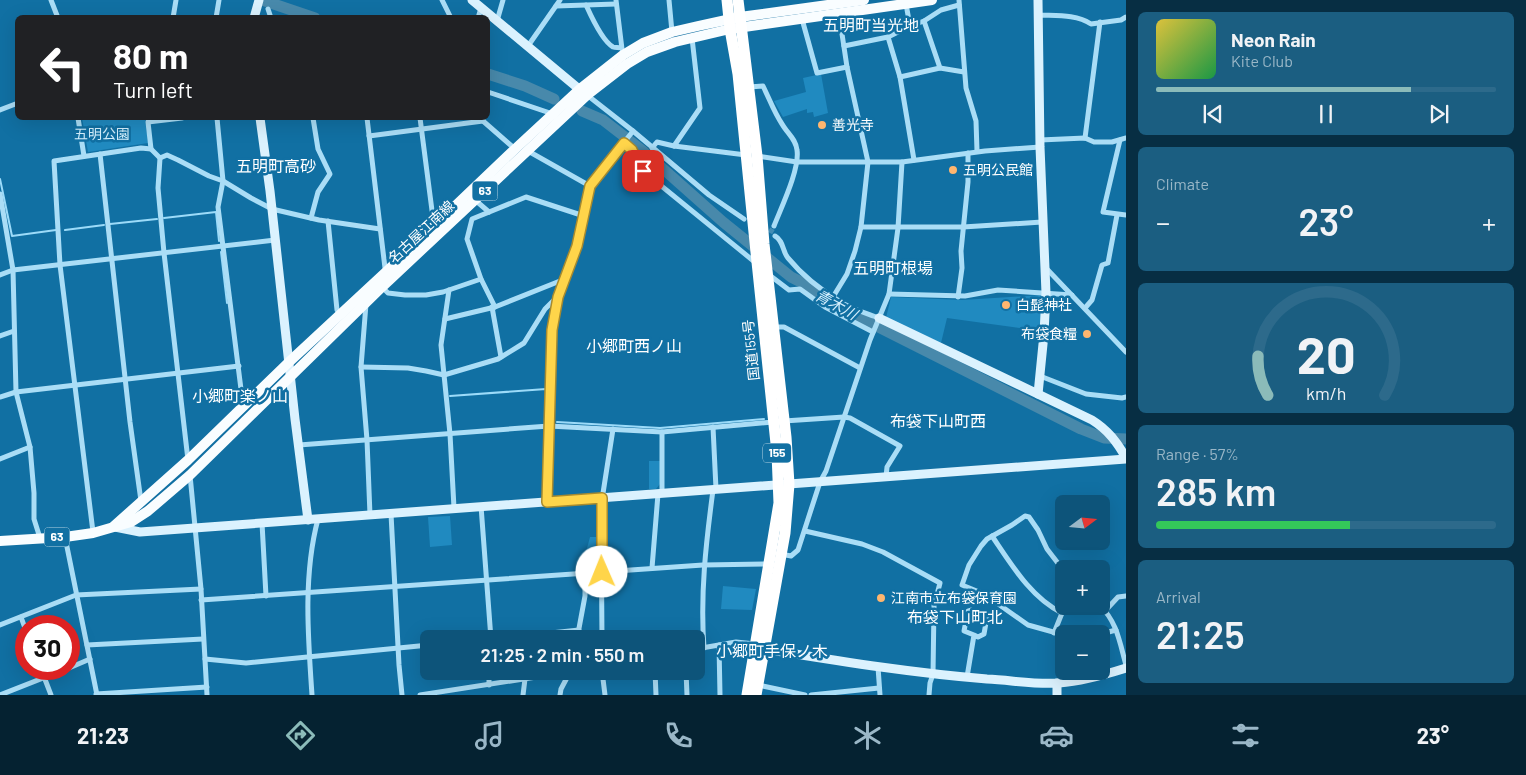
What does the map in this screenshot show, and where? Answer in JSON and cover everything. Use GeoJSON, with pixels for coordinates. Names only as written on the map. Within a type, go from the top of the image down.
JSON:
{"type":"FeatureCollection","features":[{"type":"Feature","properties":{"kind":"highway","name":"国道155号"},"geometry":{"type":"LineString","coordinates":[[727,0],[735,23],[749,87],[754,237],[763,267],[774,327],[784,485],[785,533],[760,647],[747,695]]}},
{"type":"Feature","properties":{"kind":"highway","name":"国道155号"},"geometry":{"type":"LineString","coordinates":[[738,0],[735,23],[738,74],[764,244],[763,267],[779,421]]}},
{"type":"Feature","properties":{"kind":"highway","name":"国道155号"},"geometry":{"type":"LineString","coordinates":[[757,690],[769,564],[779,503],[784,485]]}},
{"type":"Feature","properties":{"kind":"main road","name":"名古屋江南線"},"geometry":{"type":"LineString","coordinates":[[838,6],[864,0]]}},
{"type":"Feature","properties":{"kind":"main road","name":"名古屋江南線"},"geometry":{"type":"LineString","coordinates":[[0,541],[65,537],[93,533],[131,522],[148,511],[190,475],[382,287],[528,151],[622,51],[672,32],[735,23],[799,9],[906,4],[932,0]]}},
{"type":"Feature","properties":{"kind":"main road","name":"名古屋江南線"},"geometry":{"type":"LineString","coordinates":[[113,527],[188,460],[289,362],[554,114],[584,92],[647,52],[735,23]]}},
{"type":"Feature","properties":{"kind":"street"},"geometry":{"type":"LineString","coordinates":[[51,0],[57,15]]}},
{"type":"Feature","properties":{"kind":"street"},"geometry":{"type":"LineString","coordinates":[[174,15],[176,0]]}},
{"type":"Feature","properties":{"kind":"street"},"geometry":{"type":"LineString","coordinates":[[216,15],[219,0]]}},
{"type":"Feature","properties":{"kind":"street"},"geometry":{"type":"LineString","coordinates":[[442,0],[450,15]]}},
{"type":"Feature","properties":{"kind":"street"},"geometry":{"type":"LineString","coordinates":[[472,0],[709,195],[744,219]]}},
{"type":"Feature","properties":{"kind":"street"},"geometry":{"type":"LineString","coordinates":[[497,21],[503,0]]}},
{"type":"Feature","properties":{"kind":"street"},"geometry":{"type":"LineString","coordinates":[[528,46],[560,0]]}},
{"type":"Feature","properties":{"kind":"street"},"geometry":{"type":"LineString","coordinates":[[669,0],[672,32]]}},
{"type":"Feature","properties":{"kind":"street"},"geometry":{"type":"LineString","coordinates":[[1038,0],[1042,222],[1046,293],[1038,394]]}},
{"type":"Feature","properties":{"kind":"street"},"geometry":{"type":"LineString","coordinates":[[556,6],[616,2],[622,51]]}},
{"type":"Feature","properties":{"kind":"street"},"geometry":{"type":"LineString","coordinates":[[844,46],[888,36],[924,21],[941,10],[959,3],[964,72],[966,88],[976,121],[977,152]]}},
{"type":"Feature","properties":{"kind":"street"},"geometry":{"type":"LineString","coordinates":[[906,4],[910,26]]}},
{"type":"Feature","properties":{"kind":"street"},"geometry":{"type":"LineString","coordinates":[[586,5],[593,22],[602,35],[613,46],[622,51]]}},
{"type":"Feature","properties":{"kind":"street"},"geometry":{"type":"LineString","coordinates":[[833,297],[848,274],[861,227],[868,162],[847,67],[838,6]]}},
{"type":"Feature","properties":{"kind":"street"},"geometry":{"type":"LineString","coordinates":[[479,15],[482,8]]}},
{"type":"Feature","properties":{"kind":"street"},"geometry":{"type":"LineString","coordinates":[[268,9],[270,15]]}},
{"type":"Feature","properties":{"kind":"street"},"geometry":{"type":"LineString","coordinates":[[799,9],[817,73],[847,67]]}},
{"type":"Feature","properties":{"kind":"street"},"geometry":{"type":"LineString","coordinates":[[1038,15],[1084,19],[1090,24],[1121,20],[1126,17]]}},
{"type":"Feature","properties":{"kind":"street"},"geometry":{"type":"LineString","coordinates":[[924,21],[940,68]]}},
{"type":"Feature","properties":{"kind":"street"},"geometry":{"type":"LineString","coordinates":[[1085,138],[1100,22]]}},
{"type":"Feature","properties":{"kind":"street"},"geometry":{"type":"LineString","coordinates":[[888,36],[900,77],[914,160]]}},
{"type":"Feature","properties":{"kind":"street"},"geometry":{"type":"LineString","coordinates":[[674,146],[700,108],[692,37]]}},
{"type":"Feature","properties":{"kind":"street"},"geometry":{"type":"LineString","coordinates":[[900,77],[940,68],[964,72]]}},
{"type":"Feature","properties":{"kind":"street"},"geometry":{"type":"LineString","coordinates":[[749,87],[764,86],[797,150],[797,162],[784,203],[774,226]]}},
{"type":"Feature","properties":{"kind":"street"},"geometry":{"type":"LineString","coordinates":[[490,93],[554,114]]}},
{"type":"Feature","properties":{"kind":"street"},"geometry":{"type":"LineString","coordinates":[[0,110],[15,105]]}},
{"type":"Feature","properties":{"kind":"street"},"geometry":{"type":"LineString","coordinates":[[78,120],[84,156]]}},
{"type":"Feature","properties":{"kind":"street"},"geometry":{"type":"LineString","coordinates":[[161,120],[148,122],[151,149],[160,158],[158,188],[164,253],[188,460]]}},
{"type":"Feature","properties":{"kind":"street"},"geometry":{"type":"LineString","coordinates":[[217,120],[223,181],[218,207],[243,406]]}},
{"type":"Feature","properties":{"kind":"street"},"geometry":{"type":"LineString","coordinates":[[260,120],[308,520]]}},
{"type":"Feature","properties":{"kind":"street"},"geometry":{"type":"LineString","coordinates":[[311,218],[318,192],[330,174],[318,149],[313,120]]}},
{"type":"Feature","properties":{"kind":"street"},"geometry":{"type":"LineString","coordinates":[[367,120],[386,272]]}},
{"type":"Feature","properties":{"kind":"street"},"geometry":{"type":"LineString","coordinates":[[420,120],[434,226]]}},
{"type":"Feature","properties":{"kind":"street"},"geometry":{"type":"LineString","coordinates":[[369,136],[421,130],[477,120]]}},
{"type":"Feature","properties":{"kind":"street"},"geometry":{"type":"LineString","coordinates":[[484,120],[515,149]]}},
{"type":"Feature","properties":{"kind":"street"},"geometry":{"type":"LineString","coordinates":[[547,502],[552,330],[558,297],[577,246],[590,186],[632,133]]}},
{"type":"Feature","properties":{"kind":"street"},"geometry":{"type":"LineString","coordinates":[[652,148],[656,142],[797,162],[902,162],[1085,138],[1094,142],[1126,138]]}},
{"type":"Feature","properties":{"kind":"street"},"geometry":{"type":"LineString","coordinates":[[1120,140],[1103,212],[1126,215]]}},
{"type":"Feature","properties":{"kind":"street"},"geometry":{"type":"LineString","coordinates":[[624,143],[632,150],[643,171],[789,290],[800,289],[825,307],[873,331]]}},
{"type":"Feature","properties":{"kind":"street"},"geometry":{"type":"LineString","coordinates":[[93,533],[60,265],[54,161],[141,148],[151,149]]}},
{"type":"Feature","properties":{"kind":"street"},"geometry":{"type":"LineString","coordinates":[[528,151],[590,186]]}},
{"type":"Feature","properties":{"kind":"street"},"geometry":{"type":"LineString","coordinates":[[958,297],[968,182],[968,153]]}},
{"type":"Feature","properties":{"kind":"street"},"geometry":{"type":"LineString","coordinates":[[100,154],[141,502]]}},
{"type":"Feature","properties":{"kind":"street"},"geometry":{"type":"LineString","coordinates":[[160,158],[167,156],[178,160],[223,181],[272,209],[311,218],[380,229]]}},
{"type":"Feature","properties":{"kind":"street"},"geometry":{"type":"LineString","coordinates":[[781,554],[791,556],[798,550],[873,331],[888,294],[898,228],[902,162]]}},
{"type":"Feature","properties":{"kind":"street"},"geometry":{"type":"LineString","coordinates":[[0,194],[13,270],[16,392],[30,447],[34,519],[40,538]]}},
{"type":"Feature","properties":{"kind":"street"},"geometry":{"type":"LineString","coordinates":[[501,356],[493,307],[467,239],[472,219],[526,197],[584,216]]}},
{"type":"Feature","properties":{"kind":"street"},"geometry":{"type":"LineString","coordinates":[[475,200],[488,212]]}},
{"type":"Feature","properties":{"kind":"street"},"geometry":{"type":"LineString","coordinates":[[1085,308],[1092,300],[1102,266],[1108,263],[1117,215]]}},
{"type":"Feature","properties":{"kind":"street"},"geometry":{"type":"LineString","coordinates":[[328,221],[338,310],[341,314]]}},
{"type":"Feature","properties":{"kind":"street"},"geometry":{"type":"LineString","coordinates":[[861,227],[963,227],[1042,222]]}},
{"type":"Feature","properties":{"kind":"street"},"geometry":{"type":"LineString","coordinates":[[113,527],[140,532],[1126,458],[1108,431],[1092,420],[840,302],[806,276],[786,256],[779,238],[775,236]]}},
{"type":"Feature","properties":{"kind":"street"},"geometry":{"type":"LineString","coordinates":[[0,275],[13,270],[275,240]]}},
{"type":"Feature","properties":{"kind":"street"},"geometry":{"type":"LineString","coordinates":[[1045,267],[1126,352]]}},
{"type":"Feature","properties":{"kind":"street"},"geometry":{"type":"LineString","coordinates":[[382,287],[388,293],[405,296],[426,295],[449,290],[481,279]]}},
{"type":"Feature","properties":{"kind":"street"},"geometry":{"type":"LineString","coordinates":[[445,319],[493,307],[565,279]]}},
{"type":"Feature","properties":{"kind":"street"},"geometry":{"type":"LineString","coordinates":[[449,290],[441,345],[450,434],[454,508]]}},
{"type":"Feature","properties":{"kind":"street"},"geometry":{"type":"LineString","coordinates":[[888,294],[958,297],[998,290],[1072,295]]}},
{"type":"Feature","properties":{"kind":"street"},"geometry":{"type":"LineString","coordinates":[[360,367],[408,368],[426,370],[444,376],[501,356],[524,343],[546,309],[558,297]]}},
{"type":"Feature","properties":{"kind":"street"},"geometry":{"type":"LineString","coordinates":[[366,304],[360,367],[367,440],[370,515]]}},
{"type":"Feature","properties":{"kind":"street"},"geometry":{"type":"LineString","coordinates":[[774,327],[784,327],[860,368]]}},
{"type":"Feature","properties":{"kind":"street"},"geometry":{"type":"LineString","coordinates":[[0,336],[14,331]]}},
{"type":"Feature","properties":{"kind":"street"},"geometry":{"type":"LineString","coordinates":[[0,397],[16,392],[74,384],[238,366]]}},
{"type":"Feature","properties":{"kind":"street"},"geometry":{"type":"LineString","coordinates":[[1040,376],[1086,394],[1126,397]]}},
{"type":"Feature","properties":{"kind":"street"},"geometry":{"type":"LineString","coordinates":[[299,445],[550,426],[662,432],[844,417],[850,418],[900,446],[887,467],[886,477]]}},
{"type":"Feature","properties":{"kind":"street"},"geometry":{"type":"LineString","coordinates":[[702,630],[701,617],[704,565],[715,489],[713,427]]}},
{"type":"Feature","properties":{"kind":"street"},"geometry":{"type":"LineString","coordinates":[[602,630],[602,498],[613,429]]}},
{"type":"Feature","properties":{"kind":"street"},"geometry":{"type":"LineString","coordinates":[[652,568],[660,493],[662,432]]}},
{"type":"Feature","properties":{"kind":"street"},"geometry":{"type":"LineString","coordinates":[[0,459],[30,447]]}},
{"type":"Feature","properties":{"kind":"street"},"geometry":{"type":"LineString","coordinates":[[190,475],[202,600],[207,695]]}},
{"type":"Feature","properties":{"kind":"street"},"geometry":{"type":"LineString","coordinates":[[481,506],[491,630]]}},
{"type":"Feature","properties":{"kind":"street"},"geometry":{"type":"LineString","coordinates":[[391,514],[402,695]]}},
{"type":"Feature","properties":{"kind":"street"},"geometry":{"type":"LineString","coordinates":[[1056,560],[1029,517],[1025,516],[992,536],[981,546],[975,554],[962,585],[984,594],[1028,625],[1054,633],[1061,615]]}},
{"type":"Feature","properties":{"kind":"street"},"geometry":{"type":"LineString","coordinates":[[312,695],[309,592],[311,554],[318,519]]}},
{"type":"Feature","properties":{"kind":"street"},"geometry":{"type":"LineString","coordinates":[[262,522],[266,596]]}},
{"type":"Feature","properties":{"kind":"street"},"geometry":{"type":"LineString","coordinates":[[805,531],[862,544],[883,552],[940,583],[934,606],[933,674],[929,695]]}},
{"type":"Feature","properties":{"kind":"street"},"geometry":{"type":"LineString","coordinates":[[992,536],[1029,586],[1044,601],[1055,608]]}},
{"type":"Feature","properties":{"kind":"street"},"geometry":{"type":"LineString","coordinates":[[65,537],[96,694],[206,686]]}},
{"type":"Feature","properties":{"kind":"street"},"geometry":{"type":"LineString","coordinates":[[202,600],[652,568],[769,564]]}},
{"type":"Feature","properties":{"kind":"street"},"geometry":{"type":"LineString","coordinates":[[578,630],[585,596],[585,573]]}},
{"type":"Feature","properties":{"kind":"street"},"geometry":{"type":"LineString","coordinates":[[23,615],[76,595],[201,589]]}},
{"type":"Feature","properties":{"kind":"street"},"geometry":{"type":"LineString","coordinates":[[1110,606],[1118,597],[1126,596]]}},
{"type":"Feature","properties":{"kind":"street"},"geometry":{"type":"LineString","coordinates":[[971,610],[986,615],[987,618],[984,634],[978,637],[974,636],[964,631],[968,611],[971,610]]}},
{"type":"Feature","properties":{"kind":"street"},"geometry":{"type":"LineString","coordinates":[[705,648],[736,642],[878,668],[967,677],[1057,683],[1087,679],[1126,667],[1116,630],[1108,615]]}},
{"type":"Feature","properties":{"kind":"street"},"geometry":{"type":"LineString","coordinates":[[0,625],[15,618]]}},
{"type":"Feature","properties":{"kind":"street"},"geometry":{"type":"LineString","coordinates":[[1110,632],[1116,630]]}},
{"type":"Feature","properties":{"kind":"street"},"geometry":{"type":"LineString","coordinates":[[967,677],[974,636]]}},
{"type":"Feature","properties":{"kind":"street"},"geometry":{"type":"LineString","coordinates":[[86,645],[204,639]]}},
{"type":"Feature","properties":{"kind":"street"},"geometry":{"type":"LineString","coordinates":[[719,645],[720,695]]}},
{"type":"Feature","properties":{"kind":"street"},"geometry":{"type":"LineString","coordinates":[[205,659],[246,663],[420,646]]}},
{"type":"Feature","properties":{"kind":"street"},"geometry":{"type":"LineString","coordinates":[[80,663],[90,660]]}},
{"type":"Feature","properties":{"kind":"street"},"geometry":{"type":"LineString","coordinates":[[878,668],[880,695]]}},
{"type":"Feature","properties":{"kind":"street"},"geometry":{"type":"LineString","coordinates":[[0,694],[36,680]]}},
{"type":"Feature","properties":{"kind":"street"},"geometry":{"type":"LineString","coordinates":[[45,680],[51,695]]}},
{"type":"Feature","properties":{"kind":"street"},"geometry":{"type":"LineString","coordinates":[[489,680],[489,685]]}},
{"type":"Feature","properties":{"kind":"street"},"geometry":{"type":"LineString","coordinates":[[420,695],[445,693],[519,680]]}},
{"type":"Feature","properties":{"kind":"street"},"geometry":{"type":"LineString","coordinates":[[523,695],[525,680]]}},
{"type":"Feature","properties":{"kind":"street"},"geometry":{"type":"LineString","coordinates":[[560,695],[561,689],[567,680]]}},
{"type":"Feature","properties":{"kind":"street"},"geometry":{"type":"LineString","coordinates":[[603,680],[605,695]]}},
{"type":"Feature","properties":{"kind":"street"},"geometry":{"type":"LineString","coordinates":[[655,680],[656,695]]}},
{"type":"Feature","properties":{"kind":"street"},"geometry":{"type":"LineString","coordinates":[[686,680],[687,695]]}},
{"type":"Feature","properties":{"kind":"street"},"geometry":{"type":"LineString","coordinates":[[1057,683],[1057,695]]}},
{"type":"Feature","properties":{"kind":"street"},"geometry":{"type":"LineString","coordinates":[[811,695],[880,688]]}},
{"type":"Feature","properties":{"kind":"street"},"geometry":{"type":"LineString","coordinates":[[757,690],[805,695]]}},
{"type":"Feature","properties":{"kind":"green space"},"geometry":{"type":"Polygon","coordinates":[[[821,74],[828,113],[814,117],[813,112],[807,113],[807,109],[783,117],[774,101],[806,92],[803,78],[821,74]]]}},
{"type":"Feature","properties":{"kind":"green space","name":"五明公園"},"geometry":{"type":"Polygon","coordinates":[[[82,120],[145,120],[148,143],[88,152],[82,120]]]}},
{"type":"Feature","properties":{"kind":"green space"},"geometry":{"type":"Polygon","coordinates":[[[1043,295],[1042,331],[947,318],[941,343],[886,318],[891,297],[962,300],[1043,295]]]}},
{"type":"Feature","properties":{"kind":"green space"},"geometry":{"type":"Polygon","coordinates":[[[649,461],[660,461],[660,484],[656,489],[649,489],[649,461]]]}},
{"type":"Feature","properties":{"kind":"green space"},"geometry":{"type":"Polygon","coordinates":[[[450,516],[452,545],[430,547],[428,517],[450,516]]]}},
{"type":"Feature","properties":{"kind":"green space"},"geometry":{"type":"Polygon","coordinates":[[[590,537],[599,537],[600,569],[587,571],[585,556],[590,537]]]}},
{"type":"Feature","properties":{"kind":"green space"},"geometry":{"type":"Polygon","coordinates":[[[723,586],[756,589],[752,610],[721,609],[723,586]]]}},
{"type":"Feature","properties":{"kind":"waterway","name":"青木川"},"geometry":{"type":"LineString","coordinates":[[262,0],[306,15]]}},
{"type":"Feature","properties":{"kind":"waterway","name":"青木川"},"geometry":{"type":"LineString","coordinates":[[490,75],[525,86],[554,99]]}},
{"type":"Feature","properties":{"kind":"waterway","name":"青木川"},"geometry":{"type":"LineString","coordinates":[[582,111],[603,120],[643,151],[723,222],[791,277],[803,283],[829,302],[1081,429],[1104,438],[1126,439]]}},
{"type":"Feature","properties":{"kind":"waterway"},"geometry":{"type":"LineString","coordinates":[[0,179],[12,236],[56,230]]}},
{"type":"Feature","properties":{"kind":"waterway"},"geometry":{"type":"LineString","coordinates":[[164,218],[216,212],[219,241]]}},
{"type":"Feature","properties":{"kind":"waterway"},"geometry":{"type":"LineString","coordinates":[[110,224],[157,219]]}},
{"type":"Feature","properties":{"kind":"waterway"},"geometry":{"type":"LineString","coordinates":[[65,230],[104,225]]}},
{"type":"Feature","properties":{"kind":"waterway"},"geometry":{"type":"LineString","coordinates":[[221,252],[227,303]]}},
{"type":"Feature","properties":{"kind":"waterway"},"geometry":{"type":"LineString","coordinates":[[450,396],[546,389],[545,421]]}},
{"type":"Feature","properties":{"kind":"waterway"},"geometry":{"type":"LineString","coordinates":[[557,422],[660,428],[764,419]]}},
{"type":"Feature","properties":{"kind":"tunnel"},"geometry":{"type":"LineString","coordinates":[[770,233],[774,226]]}},
{"type":"Feature","properties":{"kind":"place","name":"善光寺"},"geometry":{"type":"Point","coordinates":[822,125]}},
{"type":"Feature","properties":{"kind":"place","name":"五明公民館"},"geometry":{"type":"Point","coordinates":[953,170]}},
{"type":"Feature","properties":{"kind":"place","name":"白髭神社"},"geometry":{"type":"Point","coordinates":[1006,305]}},
{"type":"Feature","properties":{"kind":"place","name":"布袋食糧"},"geometry":{"type":"Point","coordinates":[1087,334]}},
{"type":"Feature","properties":{"kind":"place","name":"江南市立布袋保育園"},"geometry":{"type":"Point","coordinates":[881,598]}},
{"type":"Feature","properties":{"kind":"district","name":"五明町当光地"},"geometry":{"type":"Point","coordinates":[871,25]}},
{"type":"Feature","properties":{"kind":"district","name":"五明町高砂"},"geometry":{"type":"Point","coordinates":[276,166]}},
{"type":"Feature","properties":{"kind":"district","name":"五明町根場"},"geometry":{"type":"Point","coordinates":[893,268]}},
{"type":"Feature","properties":{"kind":"district","name":"小郷町西ノ山"},"geometry":{"type":"Point","coordinates":[634,346]}},
{"type":"Feature","properties":{"kind":"district","name":"小郷町楽ノ山"},"geometry":{"type":"Point","coordinates":[240,396]}},
{"type":"Feature","properties":{"kind":"district","name":"布袋下山町西"},"geometry":{"type":"Point","coordinates":[938,421]}},
{"type":"Feature","properties":{"kind":"district","name":"布袋下山町北"},"geometry":{"type":"Point","coordinates":[955,617]}},
{"type":"Feature","properties":{"kind":"district","name":"小郷町手保ノ木"},"geometry":{"type":"Point","coordinates":[772,651]}},
{"type":"Feature","properties":{"kind":"route"},"geometry":{"type":"LineString","coordinates":[[602,572],[602,498],[547,502],[552,330],[558,297],[577,246],[590,186],[624,143],[632,150],[643,171]]}}]}
